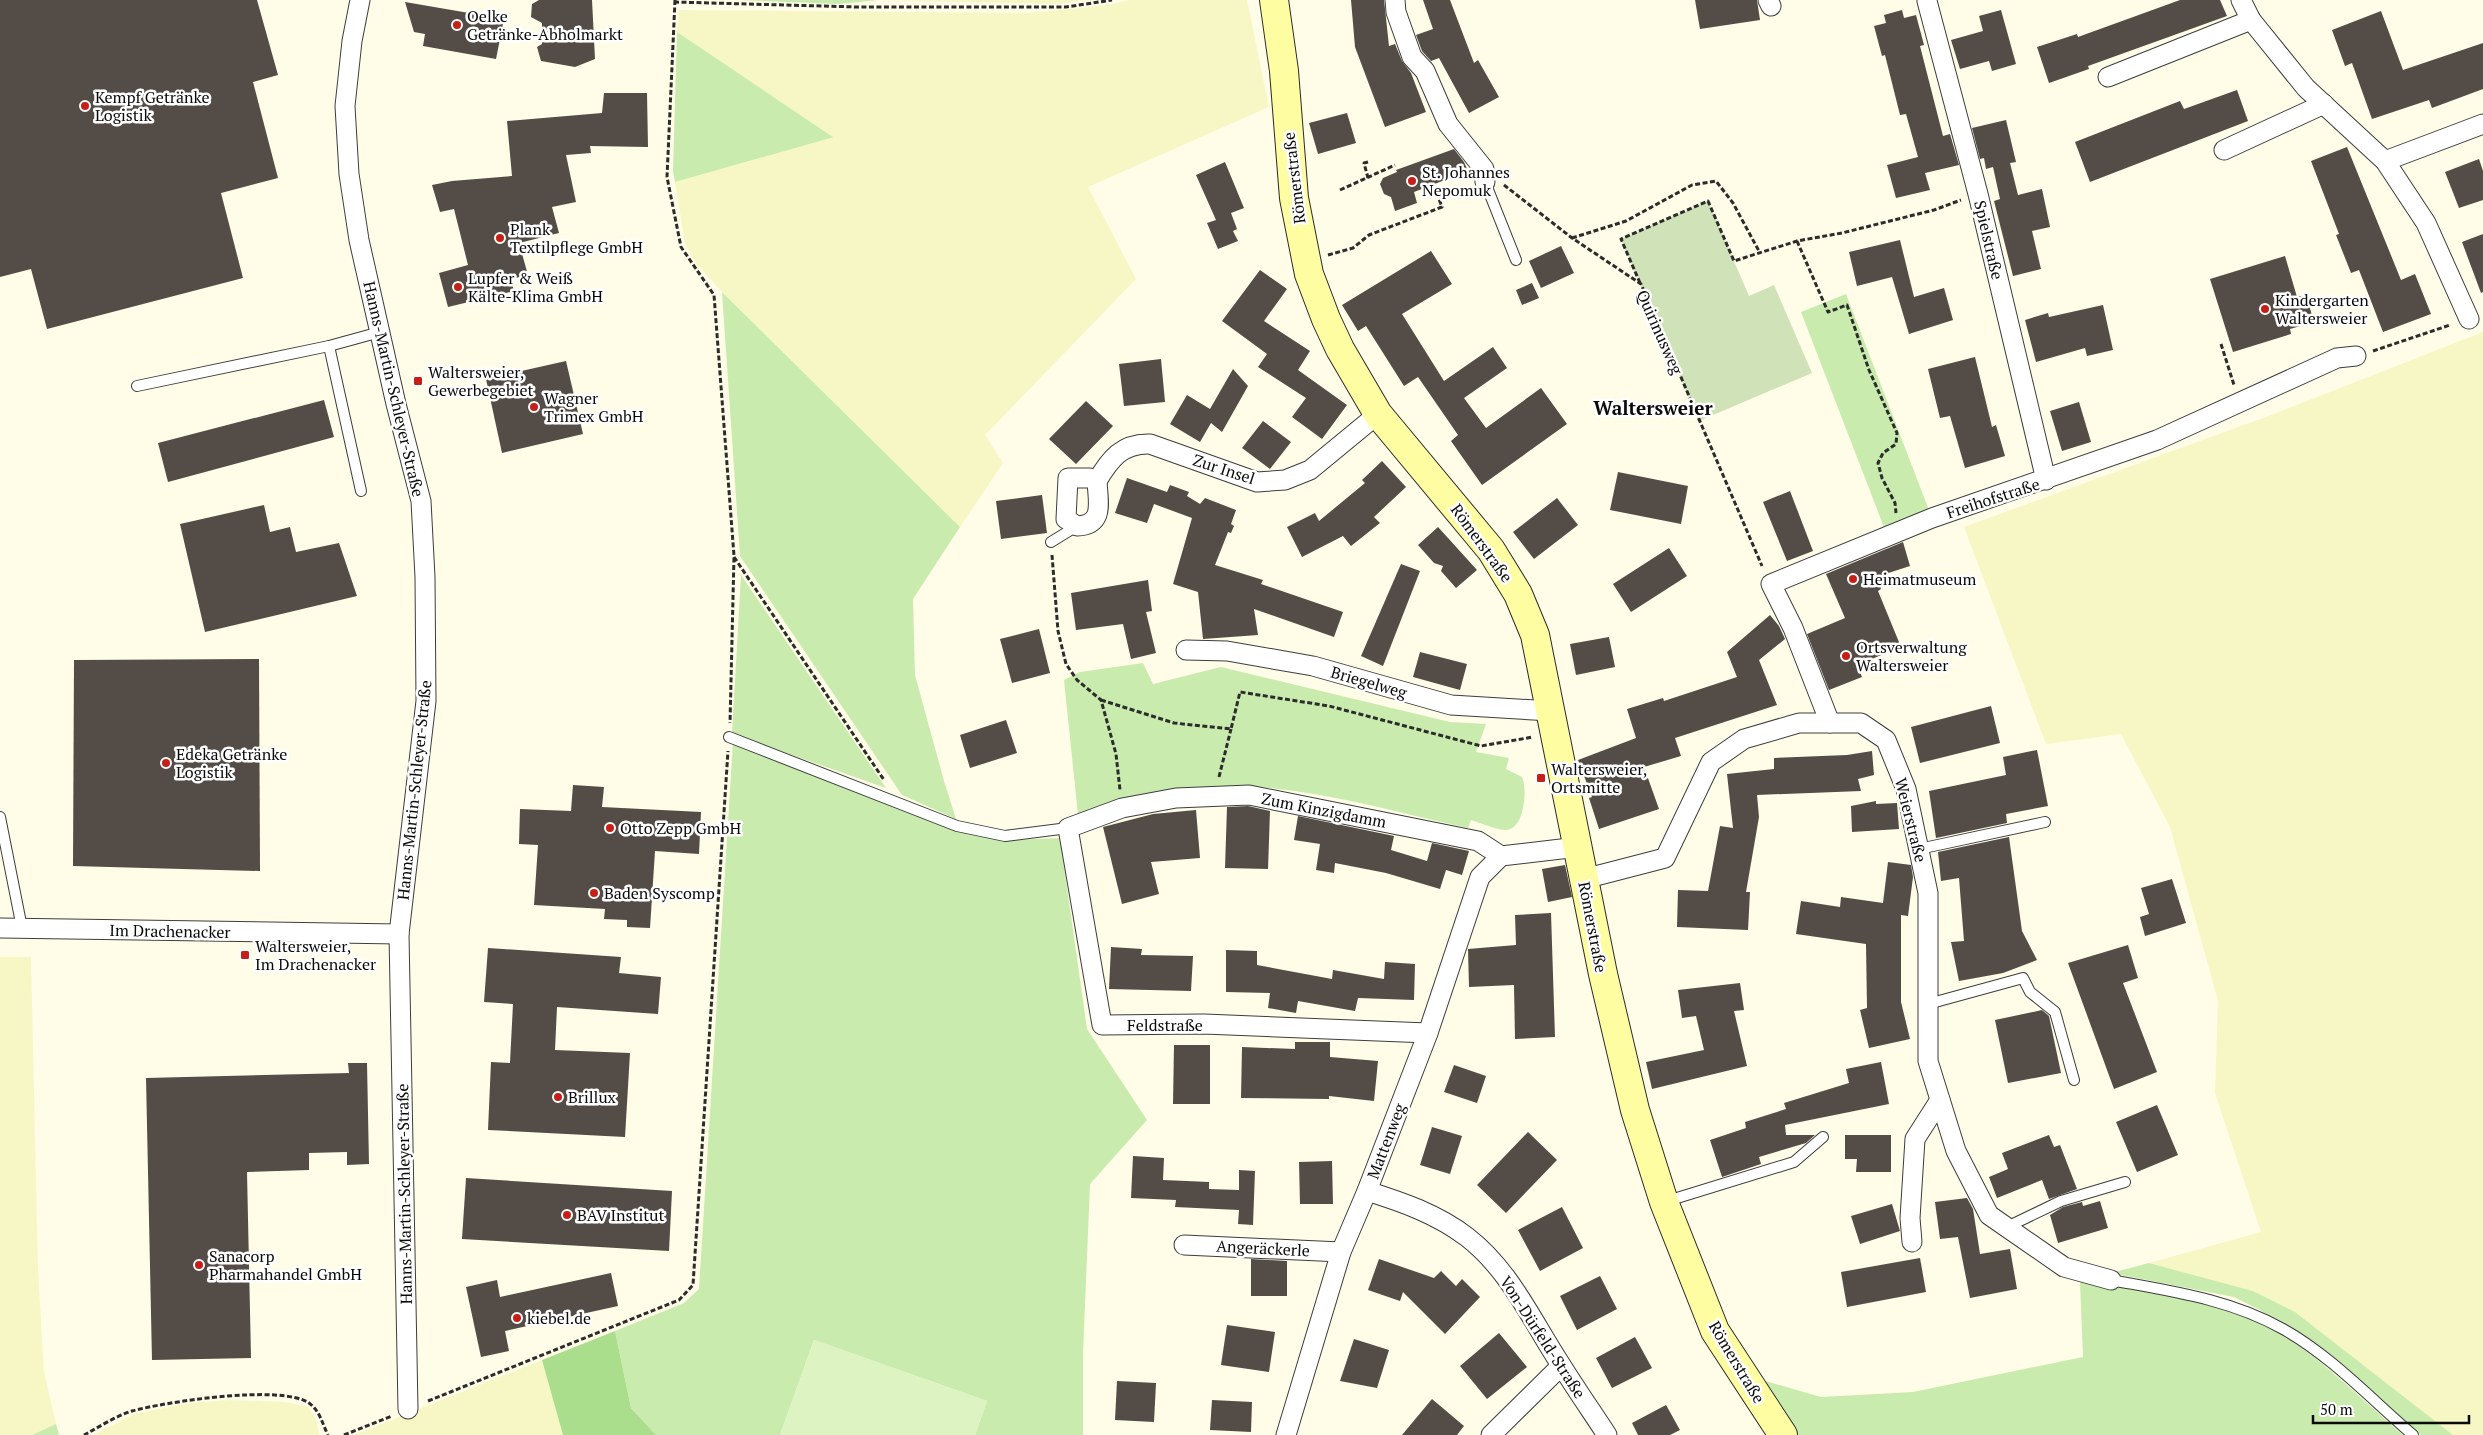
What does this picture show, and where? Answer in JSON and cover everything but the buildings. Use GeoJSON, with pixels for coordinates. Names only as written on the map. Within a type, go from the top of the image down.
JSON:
{"type":"FeatureCollection","features":[{"type":"Feature","properties":{"kind":"street","name":"Hanns-Martin-Schleyer-Straße"},"geometry":{"type":"LineString","coordinates":[[360,0],[352,41],[345,106],[349,174],[359,240],[421,501],[425,577],[426,701],[399,934],[408,1409]]}},
{"type":"Feature","properties":{"kind":"street","name":"Römerstraße"},"geometry":{"type":"LineString","coordinates":[[1274,0],[1304,213],[1306,261],[1326,319],[1340,349],[1378,414],[1491,550],[1518,594],[1535,635],[1602,974],[1636,1110],[1664,1202],[1715,1331],[1783,1435]]}},
{"type":"Feature","properties":{"kind":"street"},"geometry":{"type":"LineString","coordinates":[[1395,0],[1396,12],[1412,57],[1425,71],[1448,124],[1485,175]]}},
{"type":"Feature","properties":{"kind":"street"},"geometry":{"type":"LineString","coordinates":[[2241,0],[2251,20],[2306,88],[2385,160],[2426,223],[2469,319]]}},
{"type":"Feature","properties":{"kind":"street","name":"Spielstraße"},"geometry":{"type":"LineString","coordinates":[[1927,1],[1978,194],[2046,480]]}},
{"type":"Feature","properties":{"kind":"street"},"geometry":{"type":"LineString","coordinates":[[2108,77],[2251,20]]}},
{"type":"Feature","properties":{"kind":"street"},"geometry":{"type":"LineString","coordinates":[[2224,150],[2324,104]]}},
{"type":"Feature","properties":{"kind":"street"},"geometry":{"type":"LineString","coordinates":[[2385,160],[2483,124]]}},
{"type":"Feature","properties":{"kind":"street","name":"Freihofstraße"},"geometry":{"type":"LineString","coordinates":[[1770,584],[1902,529],[2157,440],[2337,358],[2356,356]]}},
{"type":"Feature","properties":{"kind":"street","name":"Zur Insel"},"geometry":{"type":"LineString","coordinates":[[1097,481],[1106,466],[1118,454],[1130,445],[1140,443],[1150,444],[1257,482],[1286,480],[1310,470],[1378,414]]}},
{"type":"Feature","properties":{"kind":"street"},"geometry":{"type":"LineString","coordinates":[[1068,478],[1090,478],[1097,481],[1098,510],[1096,518],[1085,526],[1077,526],[1066,519],[1068,478]]}},
{"type":"Feature","properties":{"kind":"street"},"geometry":{"type":"LineString","coordinates":[[1770,584],[1793,628],[1830,723]]}},
{"type":"Feature","properties":{"kind":"street","name":"Briegelweg"},"geometry":{"type":"LineString","coordinates":[[1186,650],[1227,651],[1313,666],[1451,705],[1553,722]]}},
{"type":"Feature","properties":{"kind":"street","name":"Weierstraße"},"geometry":{"type":"LineString","coordinates":[[1584,879],[1665,858],[1711,762],[1744,739],[1799,723],[1860,723],[1886,740],[1906,789],[1928,893],[1928,1061],[1956,1151],[1989,1215],[2064,1267],[2111,1280]]}},
{"type":"Feature","properties":{"kind":"street","name":"Zum Kinzigdamm"},"geometry":{"type":"LineString","coordinates":[[1068,828],[1122,808],[1176,798],[1250,795],[1478,841],[1501,856]]}},
{"type":"Feature","properties":{"kind":"street","name":"Feldstraße"},"geometry":{"type":"LineString","coordinates":[[1068,828],[1102,1025],[1204,1024],[1428,1033]]}},
{"type":"Feature","properties":{"kind":"street"},"geometry":{"type":"LineString","coordinates":[[1501,856],[1578,847]]}},
{"type":"Feature","properties":{"kind":"street","name":"Mattenweg"},"geometry":{"type":"LineString","coordinates":[[1286,1435],[1341,1252],[1367,1191],[1428,1033],[1480,877],[1501,856]]}},
{"type":"Feature","properties":{"kind":"street","name":"Im Drachenacker"},"geometry":{"type":"LineString","coordinates":[[0,928],[399,934]]}},
{"type":"Feature","properties":{"kind":"street"},"geometry":{"type":"LineString","coordinates":[[1912,1242],[1910,1218],[1915,1138],[1940,1100]]}},
{"type":"Feature","properties":{"kind":"street","name":"Von-Dürfeld-Straße"},"geometry":{"type":"LineString","coordinates":[[1367,1191],[1412,1205],[1467,1237],[1498,1268],[1517,1293],[1561,1366],[1607,1435]]}},
{"type":"Feature","properties":{"kind":"street","name":"Angeräckerle"},"geometry":{"type":"LineString","coordinates":[[1184,1245],[1341,1252]]}},
{"type":"Feature","properties":{"kind":"street"},"geometry":{"type":"LineString","coordinates":[[1491,1435],[1561,1366]]}},
{"type":"Feature","properties":{"kind":"lane"},"geometry":{"type":"LineString","coordinates":[[1485,175],[1516,260]]}},
{"type":"Feature","properties":{"kind":"lane"},"geometry":{"type":"LineString","coordinates":[[137,386],[329,346],[380,332]]}},
{"type":"Feature","properties":{"kind":"lane"},"geometry":{"type":"LineString","coordinates":[[329,346],[361,491]]}},
{"type":"Feature","properties":{"kind":"lane"},"geometry":{"type":"LineString","coordinates":[[1051,542],[1077,526]]}},
{"type":"Feature","properties":{"kind":"lane"},"geometry":{"type":"LineString","coordinates":[[729,737],[957,826],[1005,836],[1068,828]]}},
{"type":"Feature","properties":{"kind":"lane"},"geometry":{"type":"LineString","coordinates":[[0,817],[22,928]]}},
{"type":"Feature","properties":{"kind":"lane"},"geometry":{"type":"LineString","coordinates":[[1919,849],[2045,822]]}},
{"type":"Feature","properties":{"kind":"lane"},"geometry":{"type":"LineString","coordinates":[[0,866],[11,873]]}},
{"type":"Feature","properties":{"kind":"lane"},"geometry":{"type":"LineString","coordinates":[[1928,1004],[2023,978],[2030,992],[2055,1012],[2074,1080]]}},
{"type":"Feature","properties":{"kind":"lane"},"geometry":{"type":"LineString","coordinates":[[1664,1202],[1794,1162],[1823,1138]]}},
{"type":"Feature","properties":{"kind":"lane"},"geometry":{"type":"LineString","coordinates":[[2007,1227],[2061,1201],[2125,1182]]}},
{"type":"Feature","properties":{"kind":"lane"},"geometry":{"type":"LineString","coordinates":[[2111,1280],[2205,1298],[2244,1310],[2283,1329],[2316,1351],[2413,1435]]}},
{"type":"Feature","properties":{"kind":"path"},"geometry":{"type":"LineString","coordinates":[[344,1435],[679,1300],[693,1285],[729,737],[734,556],[714,295],[681,248],[667,177],[674,1],[858,7],[1066,7],[1112,0]]}},
{"type":"Feature","properties":{"kind":"path"},"geometry":{"type":"LineString","coordinates":[[1368,162],[1364,163],[1368,178]]}},
{"type":"Feature","properties":{"kind":"path"},"geometry":{"type":"LineString","coordinates":[[1340,190],[1395,165]]}},
{"type":"Feature","properties":{"kind":"path"},"geometry":{"type":"LineString","coordinates":[[1306,261],[1353,248],[1368,235],[1442,207],[1439,199],[1485,175]]}},
{"type":"Feature","properties":{"kind":"path","name":"Quirinusweg"},"geometry":{"type":"LineString","coordinates":[[1485,175],[1572,238],[1641,284],[1770,584]]}},
{"type":"Feature","properties":{"kind":"path"},"geometry":{"type":"LineString","coordinates":[[1572,238],[1626,221],[1692,185],[1716,181],[1733,203],[1760,253]]}},
{"type":"Feature","properties":{"kind":"path"},"geometry":{"type":"LineString","coordinates":[[1641,284],[1621,238],[1708,201],[1734,261],[1797,241],[1842,233],[1934,210],[1978,194]]}},
{"type":"Feature","properties":{"kind":"path"},"geometry":{"type":"LineString","coordinates":[[1797,241],[1828,312],[1847,306],[1869,370],[1897,434],[1896,444],[1883,454],[1878,463],[1882,478],[1895,503],[1894,510],[1902,529]]}},
{"type":"Feature","properties":{"kind":"path"},"geometry":{"type":"LineString","coordinates":[[2356,356],[2469,319]]}},
{"type":"Feature","properties":{"kind":"path"},"geometry":{"type":"LineString","coordinates":[[2221,344],[2240,402]]}},
{"type":"Feature","properties":{"kind":"path"},"geometry":{"type":"LineString","coordinates":[[1051,542],[1058,630],[1066,664],[1076,680],[1101,700],[1174,723],[1231,729]]}},
{"type":"Feature","properties":{"kind":"path"},"geometry":{"type":"LineString","coordinates":[[734,556],[899,803]]}},
{"type":"Feature","properties":{"kind":"path"},"geometry":{"type":"LineString","coordinates":[[1223,796],[1219,787],[1219,773],[1240,692],[1329,706],[1482,746],[1553,722]]}},
{"type":"Feature","properties":{"kind":"path"},"geometry":{"type":"LineString","coordinates":[[1101,700],[1116,754],[1122,808]]}},
{"type":"Feature","properties":{"kind":"path"},"geometry":{"type":"LineString","coordinates":[[84,1435],[130,1412],[184,1401],[231,1395],[294,1397],[307,1402],[318,1411],[328,1435]]}},
{"type":"Feature","properties":{"kind":"green space"},"geometry":{"type":"Polygon","coordinates":[[[737,0],[879,0],[839,4],[737,0]]]}},
{"type":"Feature","properties":{"kind":"green space"},"geometry":{"type":"Polygon","coordinates":[[[879,0],[1082,0],[1060,4],[879,0]]]}},
{"type":"Feature","properties":{"kind":"green space"},"geometry":{"type":"Polygon","coordinates":[[[1129,0],[1247,0],[1269,107],[1088,187],[1136,279],[985,435],[1003,463],[960,527],[722,292],[696,263],[685,243],[675,182],[833,137],[677,32],[679,10],[1030,13],[1108,5],[1129,0]]]}},
{"type":"Feature","properties":{"kind":"green space"},"geometry":{"type":"Polygon","coordinates":[[[677,32],[834,137],[675,182],[673,171],[677,32]]]}},
{"type":"Feature","properties":{"kind":"green space"},"geometry":{"type":"Polygon","coordinates":[[[1708,201],[1749,296],[1774,285],[1812,373],[1699,421],[1621,239],[1708,201]]]}},
{"type":"Feature","properties":{"kind":"green space"},"geometry":{"type":"Polygon","coordinates":[[[722,292],[960,527],[913,599],[915,675],[956,819],[902,795],[740,556],[722,292]]]}},
{"type":"Feature","properties":{"kind":"green space"},"geometry":{"type":"Polygon","coordinates":[[[1846,294],[1932,518],[1887,535],[1801,312],[1846,294]]]}},
{"type":"Feature","properties":{"kind":"green space"},"geometry":{"type":"Polygon","coordinates":[[[2483,332],[2483,1435],[2453,1435],[2294,1312],[2253,1291],[2149,1263],[2261,1232],[2215,1093],[2218,1001],[2170,827],[2121,734],[2046,744],[1964,527],[2274,414],[2483,332]]]}},
{"type":"Feature","properties":{"kind":"green space"},"geometry":{"type":"Polygon","coordinates":[[[741,575],[886,788],[732,734],[741,575]]]}},
{"type":"Feature","properties":{"kind":"green space"},"geometry":{"type":"Polygon","coordinates":[[[1143,663],[1153,684],[1221,667],[1450,722],[1486,724],[1476,752],[1509,758],[1506,769],[1522,777],[1525,791],[1520,817],[1517,824],[1511,829],[1505,830],[1471,820],[1468,828],[1319,795],[1289,790],[1228,786],[1190,789],[1078,815],[1064,680],[1080,672],[1143,663]]]}},
{"type":"Feature","properties":{"kind":"green space"},"geometry":{"type":"Polygon","coordinates":[[[733,742],[971,835],[1009,840],[1060,838],[1087,1029],[1147,1120],[1090,1184],[1083,1353],[1083,1435],[975,1435],[987,1401],[814,1340],[780,1435],[656,1435],[631,1408],[615,1331],[684,1303],[699,1289],[733,742]]]}},
{"type":"Feature","properties":{"kind":"green space"},"geometry":{"type":"Polygon","coordinates":[[[0,957],[31,957],[38,1270],[44,1372],[56,1424],[32,1435],[0,1435],[0,957]]]}},
{"type":"Feature","properties":{"kind":"green space"},"geometry":{"type":"Polygon","coordinates":[[[2149,1263],[2253,1291],[2295,1312],[2453,1435],[2421,1435],[2312,1341],[2234,1297],[2111,1273],[2149,1263]]]}},
{"type":"Feature","properties":{"kind":"green space"},"geometry":{"type":"Polygon","coordinates":[[[2080,1282],[2192,1299],[2236,1312],[2257,1321],[2297,1344],[2315,1358],[2403,1435],[1799,1435],[1771,1400],[1762,1380],[1821,1397],[1913,1392],[2083,1357],[2080,1282]]]}},
{"type":"Feature","properties":{"kind":"green space"},"geometry":{"type":"Polygon","coordinates":[[[615,1331],[631,1408],[656,1435],[563,1435],[542,1360],[615,1331]]]}},
{"type":"Feature","properties":{"kind":"green space"},"geometry":{"type":"Polygon","coordinates":[[[814,1340],[987,1401],[975,1435],[780,1435],[814,1340]]]}},
{"type":"Feature","properties":{"kind":"green space"},"geometry":{"type":"Polygon","coordinates":[[[542,1360],[563,1435],[354,1435],[542,1360]]]}},
{"type":"Feature","properties":{"kind":"green space"},"geometry":{"type":"Polygon","coordinates":[[[230,1400],[285,1402],[308,1407],[316,1419],[319,1435],[93,1435],[134,1414],[189,1403],[230,1400]]]}},
{"type":"Feature","properties":{"kind":"green space"},"geometry":{"type":"Polygon","coordinates":[[[56,1424],[59,1435],[32,1435],[56,1424]]]}},
{"type":"Feature","properties":{"kind":"place","name":"Oelke Getränke-Abholmarkt"},"geometry":{"type":"Point","coordinates":[457,25]}},
{"type":"Feature","properties":{"kind":"place","name":"Kempf Getränke Logistik"},"geometry":{"type":"Point","coordinates":[85,106]}},
{"type":"Feature","properties":{"kind":"place","name":"St. Johannes Nepomuk"},"geometry":{"type":"Point","coordinates":[1412,181]}},
{"type":"Feature","properties":{"kind":"place","name":"Plank Textilpflege GmbH"},"geometry":{"type":"Point","coordinates":[500,238]}},
{"type":"Feature","properties":{"kind":"place","name":"Lupfer & Weiß Kälte-Klima GmbH"},"geometry":{"type":"Point","coordinates":[458,287]}},
{"type":"Feature","properties":{"kind":"place","name":"Kindergarten Waltersweier"},"geometry":{"type":"Point","coordinates":[2265,309]}},
{"type":"Feature","properties":{"kind":"place","name":"Waltersweier, Gewerbegebiet"},"geometry":{"type":"Point","coordinates":[418,381]}},
{"type":"Feature","properties":{"kind":"place","name":"Wagner Trimex GmbH"},"geometry":{"type":"Point","coordinates":[534,407]}},
{"type":"Feature","properties":{"kind":"place","name":"Heimatmuseum"},"geometry":{"type":"Point","coordinates":[1853,579]}},
{"type":"Feature","properties":{"kind":"place","name":"Ortsverwaltung Waltersweier"},"geometry":{"type":"Point","coordinates":[1846,656]}},
{"type":"Feature","properties":{"kind":"place","name":"Edeka Getränke Logistik"},"geometry":{"type":"Point","coordinates":[166,763]}},
{"type":"Feature","properties":{"kind":"place","name":"Waltersweier, Ortsmitte"},"geometry":{"type":"Point","coordinates":[1541,778]}},
{"type":"Feature","properties":{"kind":"place","name":"Otto Zepp GmbH"},"geometry":{"type":"Point","coordinates":[610,828]}},
{"type":"Feature","properties":{"kind":"place","name":"Baden Syscomp"},"geometry":{"type":"Point","coordinates":[594,893]}},
{"type":"Feature","properties":{"kind":"place","name":"Waltersweier, Im Drachenacker"},"geometry":{"type":"Point","coordinates":[245,955]}},
{"type":"Feature","properties":{"kind":"place","name":"Brillux"},"geometry":{"type":"Point","coordinates":[558,1097]}},
{"type":"Feature","properties":{"kind":"place","name":"BAV Institut"},"geometry":{"type":"Point","coordinates":[567,1215]}},
{"type":"Feature","properties":{"kind":"place","name":"Sanacorp Pharmahandel GmbH"},"geometry":{"type":"Point","coordinates":[199,1265]}},
{"type":"Feature","properties":{"kind":"place","name":"kiebel.de"},"geometry":{"type":"Point","coordinates":[517,1318]}},
{"type":"Feature","properties":{"kind":"district","name":"Waltersweier"},"geometry":{"type":"Point","coordinates":[1653,407]}}]}
